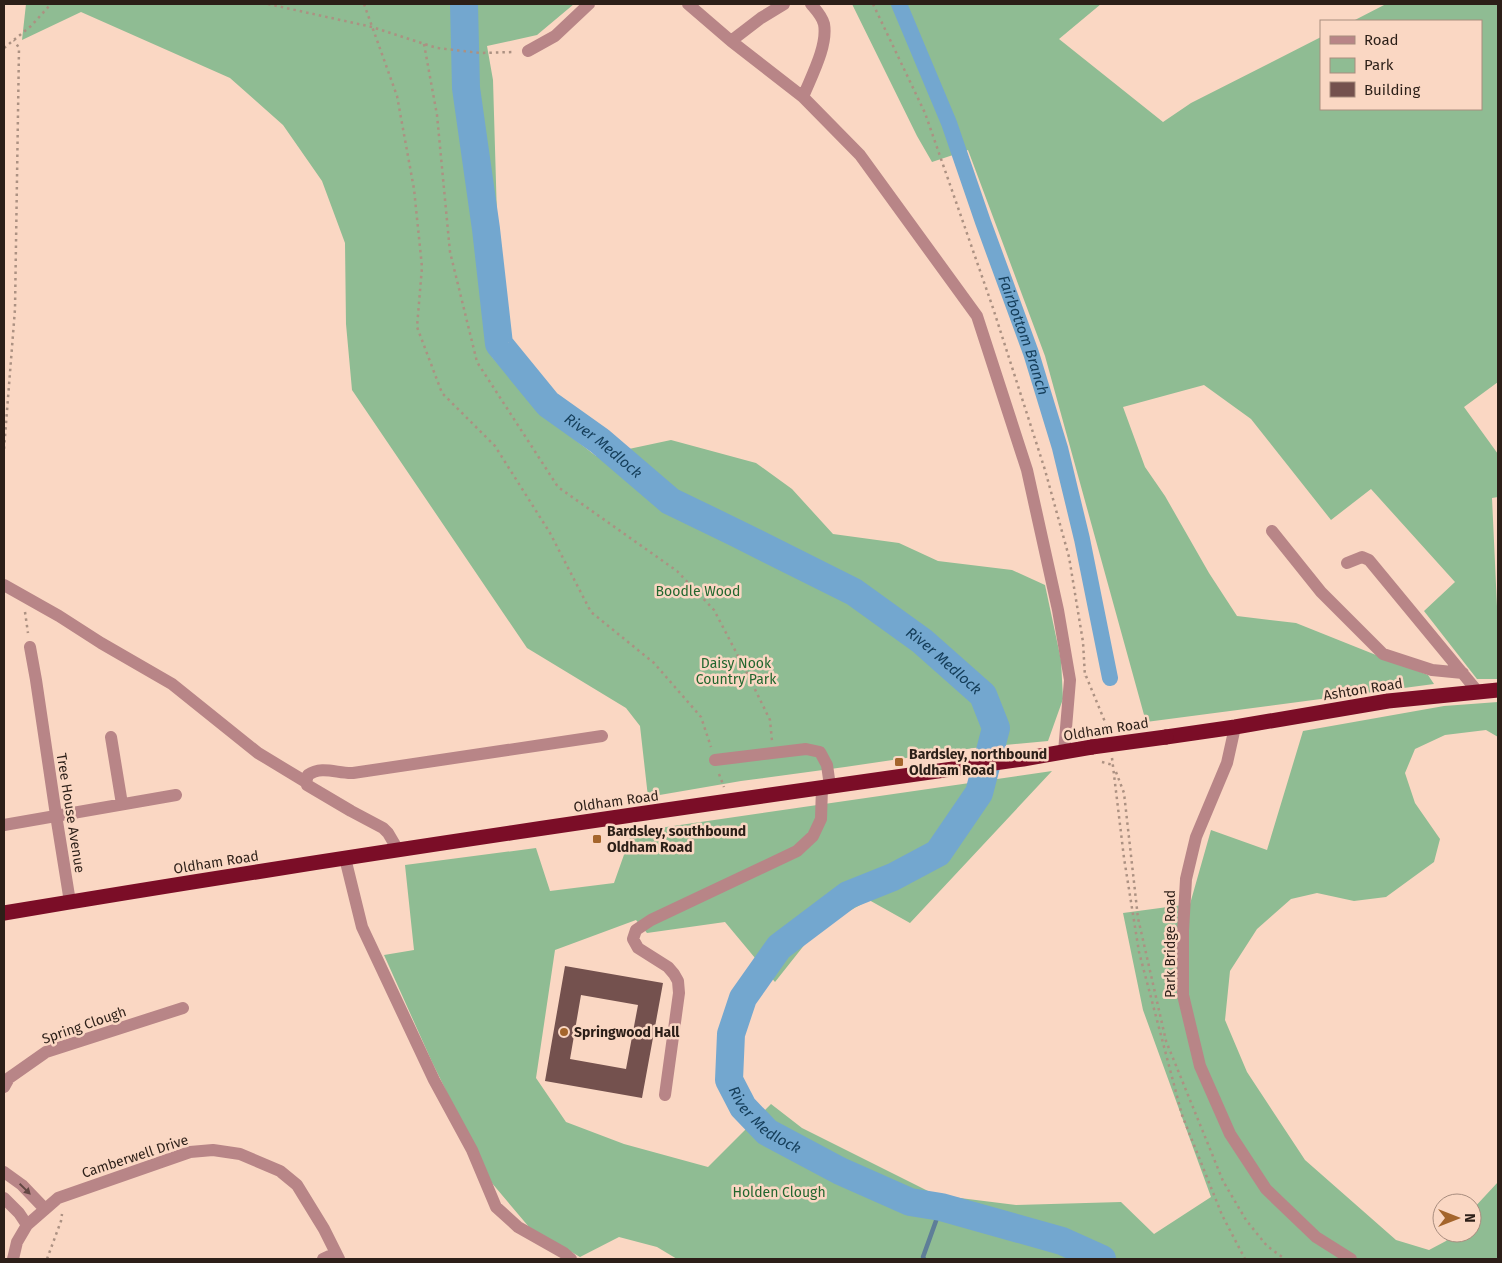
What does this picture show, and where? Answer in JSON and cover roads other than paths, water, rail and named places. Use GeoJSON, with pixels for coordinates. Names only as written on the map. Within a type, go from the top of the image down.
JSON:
{"type":"FeatureCollection","features":[{"type":"Feature","properties":{"kind":"highway","name":"Ashton Road"},"geometry":{"type":"LineString","coordinates":[[1235,728],[1388,701],[1498,690]]}},
{"type":"Feature","properties":{"kind":"highway","name":"Oldham Road"},"geometry":{"type":"LineString","coordinates":[[4,913],[398,850],[1092,747],[1235,728]]}},
{"type":"Feature","properties":{"kind":"street"},"geometry":{"type":"LineString","coordinates":[[528,51],[554,36],[589,4]]}},
{"type":"Feature","properties":{"kind":"street"},"geometry":{"type":"LineString","coordinates":[[688,4],[731,41],[803,97],[860,155],[977,316],[1027,470],[1058,610],[1070,680],[1064,752]]}},
{"type":"Feature","properties":{"kind":"street"},"geometry":{"type":"LineString","coordinates":[[731,41],[761,18],[784,4]]}},
{"type":"Feature","properties":{"kind":"street"},"geometry":{"type":"LineString","coordinates":[[803,97],[820,56],[824,38],[822,17],[811,4]]}},
{"type":"Feature","properties":{"kind":"street"},"geometry":{"type":"LineString","coordinates":[[1272,531],[1321,592],[1384,654],[1432,670],[1463,673]]}},
{"type":"Feature","properties":{"kind":"street"},"geometry":{"type":"LineString","coordinates":[[1347,563],[1362,557],[1370,560],[1478,692]]}},
{"type":"Feature","properties":{"kind":"street"},"geometry":{"type":"LineString","coordinates":[[4,585],[172,684],[252,748],[306,782],[320,794],[383,828],[398,850]]}},
{"type":"Feature","properties":{"kind":"street","name":"Tree House Avenue"},"geometry":{"type":"LineString","coordinates":[[30,647],[70,902]]}},
{"type":"Feature","properties":{"kind":"street","name":"Park Bridge Road"},"geometry":{"type":"LineString","coordinates":[[1235,728],[1227,763],[1196,837],[1186,879],[1183,932],[1183,995],[1200,1066],[1230,1134],[1266,1189],[1316,1237],[1351,1259]]}},
{"type":"Feature","properties":{"kind":"street"},"geometry":{"type":"LineString","coordinates":[[306,782],[310,774],[325,770],[353,773],[602,736]]}},
{"type":"Feature","properties":{"kind":"street"},"geometry":{"type":"LineString","coordinates":[[111,737],[122,804]]}},
{"type":"Feature","properties":{"kind":"street"},"geometry":{"type":"LineString","coordinates":[[665,1095],[679,993],[678,981],[668,967],[638,948],[633,940],[636,930],[651,920],[797,851],[813,836],[821,819],[826,787],[827,765],[820,752],[806,749],[715,760]]}},
{"type":"Feature","properties":{"kind":"street"},"geometry":{"type":"LineString","coordinates":[[4,825],[176,795]]}},
{"type":"Feature","properties":{"kind":"street"},"geometry":{"type":"LineString","coordinates":[[346,858],[362,927],[434,1080],[472,1150],[496,1207],[518,1227],[564,1253],[571,1259]]}},
{"type":"Feature","properties":{"kind":"street","name":"Spring Clough"},"geometry":{"type":"LineString","coordinates":[[4,1087],[9,1078],[46,1052],[183,1008]]}},
{"type":"Feature","properties":{"kind":"street","name":"Camberwell Drive"},"geometry":{"type":"LineString","coordinates":[[13,1259],[18,1242],[27,1226],[58,1198],[190,1152],[213,1150],[240,1154],[280,1171],[297,1185],[338,1256]]}},
{"type":"Feature","properties":{"kind":"street"},"geometry":{"type":"LineString","coordinates":[[4,1172],[22,1185],[45,1209]]}},
{"type":"Feature","properties":{"kind":"street"},"geometry":{"type":"LineString","coordinates":[[4,1198],[19,1213],[27,1226]]}},
{"type":"Feature","properties":{"kind":"street"},"geometry":{"type":"LineString","coordinates":[[323,1259],[338,1256]]}},
{"type":"Feature","properties":{"kind":"waterway","name":"River Medlock"},"geometry":{"type":"LineString","coordinates":[[464,4],[466,88],[486,229],[499,344],[548,404],[600,441],[670,501],[854,592],[922,641],[983,695],[996,728],[979,793],[938,853],[893,877],[848,895],[779,947],[743,998],[731,1034],[729,1080],[743,1107],[767,1132],[840,1171],[910,1202],[941,1207],[1062,1241],[1102,1259]]}},
{"type":"Feature","properties":{"kind":"waterway","name":"Fairbottom Branch"},"geometry":{"type":"LineString","coordinates":[[899,4],[949,123],[1031,353],[1060,448],[1082,539],[1110,678]]}},
{"type":"Feature","properties":{"kind":"waterway"},"geometry":{"type":"LineString","coordinates":[[924,1259],[923,1257],[941,1207]]}},
{"type":"Feature","properties":{"kind":"place","name":"Bardsley, northbound Oldham Road"},"geometry":{"type":"Point","coordinates":[899,762]}},
{"type":"Feature","properties":{"kind":"place","name":"Bardsley, southbound Oldham Road"},"geometry":{"type":"Point","coordinates":[597,839]}},
{"type":"Feature","properties":{"kind":"place","name":"Springwood Hall"},"geometry":{"type":"Point","coordinates":[564,1032]}},
{"type":"Feature","properties":{"kind":"park label","name":"Boodle Wood"},"geometry":{"type":"Point","coordinates":[698,591]}},
{"type":"Feature","properties":{"kind":"park label","name":"Daisy Nook Country Park"},"geometry":{"type":"Point","coordinates":[736,672]}},
{"type":"Feature","properties":{"kind":"park label","name":"Holden Clough"},"geometry":{"type":"Point","coordinates":[779,1192]}}]}
